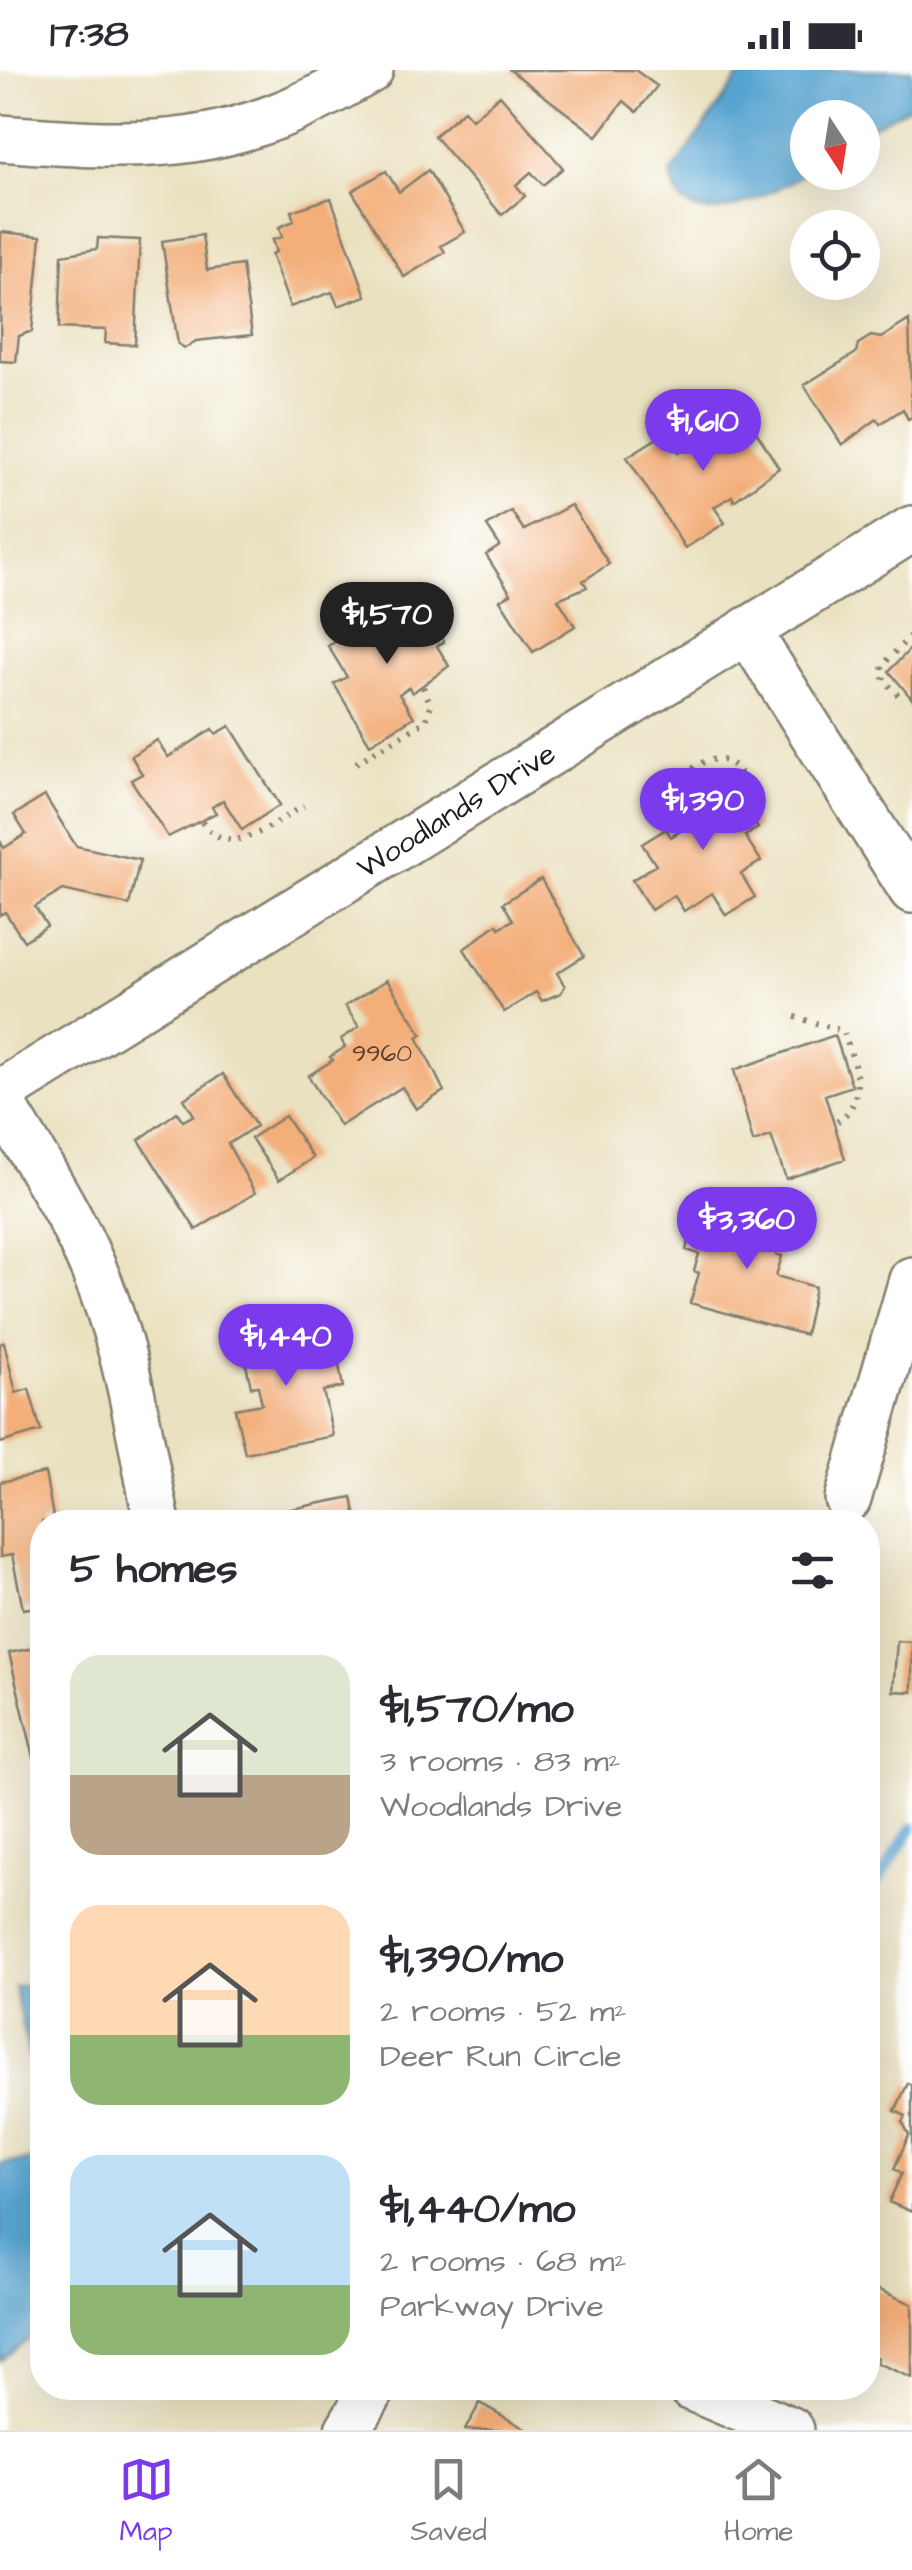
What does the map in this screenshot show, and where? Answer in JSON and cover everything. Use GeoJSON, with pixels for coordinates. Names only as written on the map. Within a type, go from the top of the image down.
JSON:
{"type":"FeatureCollection","features":[{"type":"Feature","properties":{"kind":"street"},"geometry":{"type":"LineString","coordinates":[[0,138],[128,148],[198,141],[288,112],[370,70]]}},
{"type":"Feature","properties":{"kind":"street","name":"Woodlands Drive"},"geometry":{"type":"LineString","coordinates":[[0,1096],[912,528]]}},
{"type":"Feature","properties":{"kind":"street"},"geometry":{"type":"LineString","coordinates":[[747,630],[912,890]]}},
{"type":"Feature","properties":{"kind":"street"},"geometry":{"type":"LineString","coordinates":[[0,1096],[71,1218],[102,1290],[120,1345],[154,1510]]}},
{"type":"Feature","properties":{"kind":"street"},"geometry":{"type":"LineString","coordinates":[[848,1499],[912,1280]]}},
{"type":"Feature","properties":{"kind":"street"},"geometry":{"type":"LineString","coordinates":[[348,2430],[366,2400]]}},
{"type":"Feature","properties":{"kind":"street"},"geometry":{"type":"LineString","coordinates":[[720,2400],[790,2430]]}},
{"type":"Feature","properties":{"kind":"path"},"geometry":{"type":"LineString","coordinates":[[898,695],[884,680],[882,666],[912,634]]}},
{"type":"Feature","properties":{"kind":"path"},"geometry":{"type":"LineString","coordinates":[[356,763],[426,720],[430,705],[423,687]]}},
{"type":"Feature","properties":{"kind":"path"},"geometry":{"type":"LineString","coordinates":[[676,834],[669,823],[668,804],[679,783],[699,766],[722,760],[733,765],[750,790]]}},
{"type":"Feature","properties":{"kind":"path"},"geometry":{"type":"LineString","coordinates":[[202,822],[218,838],[237,841],[304,806]]}},
{"type":"Feature","properties":{"kind":"path"},"geometry":{"type":"LineString","coordinates":[[795,1018],[843,1030],[858,1072],[851,1111],[833,1124]]}},
{"type":"Feature","properties":{"kind":"water"},"geometry":{"type":"Polygon","coordinates":[[[744,70],[912,70],[912,105],[880,122],[880,100],[790,100],[790,182],[772,192],[709,211],[691,207],[678,195],[671,174],[744,70]]]}},
{"type":"Feature","properties":{"kind":"water"},"geometry":{"type":"Polygon","coordinates":[[[30,1984],[29,2057],[14,1987],[30,1984]]]}},
{"type":"Feature","properties":{"kind":"water"},"geometry":{"type":"Polygon","coordinates":[[[30,2160],[30,2338],[0,2361],[0,2164],[30,2160]]]}},
{"type":"Feature","properties":{"kind":"building"},"geometry":{"type":"Polygon","coordinates":[[[510,70],[635,70],[657,86],[637,112],[624,101],[597,136],[510,70]]]}},
{"type":"Feature","properties":{"kind":"building"},"geometry":{"type":"Polygon","coordinates":[[[500,95],[563,168],[543,185],[531,172],[516,185],[525,196],[502,215],[434,136],[464,110],[472,119],[500,95]]]}},
{"type":"Feature","properties":{"kind":"building"},"geometry":{"type":"Polygon","coordinates":[[[428,170],[465,232],[441,246],[445,252],[404,277],[352,191],[386,171],[399,192],[428,170]]]}},
{"type":"Feature","properties":{"kind":"building"},"geometry":{"type":"Polygon","coordinates":[[[331,198],[366,296],[338,306],[332,292],[290,307],[271,254],[276,252],[272,240],[282,237],[279,227],[294,221],[291,211],[331,198]]]}},
{"type":"Feature","properties":{"kind":"building"},"geometry":{"type":"Polygon","coordinates":[[[1,232],[41,236],[32,331],[19,336],[16,362],[0,361],[1,232]]]}},
{"type":"Feature","properties":{"kind":"building"},"geometry":{"type":"Polygon","coordinates":[[[202,235],[207,270],[242,265],[252,335],[196,341],[185,348],[178,344],[162,241],[202,235]]]}},
{"type":"Feature","properties":{"kind":"building"},"geometry":{"type":"Polygon","coordinates":[[[98,238],[140,240],[135,345],[105,343],[106,330],[59,328],[62,255],[97,249],[98,238]]]}},
{"type":"Feature","properties":{"kind":"building"},"geometry":{"type":"Polygon","coordinates":[[[909,320],[912,417],[908,419],[903,409],[880,424],[877,419],[842,445],[804,385],[856,353],[858,344],[871,336],[881,338],[909,320]]]}},
{"type":"Feature","properties":{"kind":"building"},"geometry":{"type":"Polygon","coordinates":[[[713,414],[723,428],[745,414],[779,468],[734,501],[732,496],[714,507],[725,523],[685,548],[627,457],[667,432],[679,452],[698,440],[691,428],[713,414]]]}},
{"type":"Feature","properties":{"kind":"building"},"geometry":{"type":"Polygon","coordinates":[[[571,505],[609,564],[583,581],[587,587],[558,599],[575,626],[533,652],[500,600],[511,594],[486,555],[500,546],[487,526],[511,511],[524,530],[571,505]]]}},
{"type":"Feature","properties":{"kind":"building"},"geometry":{"type":"Polygon","coordinates":[[[410,597],[422,617],[428,614],[444,642],[437,646],[449,666],[412,693],[409,687],[399,694],[414,717],[370,744],[334,684],[347,677],[328,646],[410,597]]]}},
{"type":"Feature","properties":{"kind":"building"},"geometry":{"type":"Polygon","coordinates":[[[912,647],[912,699],[889,671],[912,647]]]}},
{"type":"Feature","properties":{"kind":"building"},"geometry":{"type":"Polygon","coordinates":[[[230,726],[280,805],[242,830],[223,800],[212,807],[216,813],[168,837],[131,780],[142,774],[131,756],[157,740],[168,757],[213,729],[216,734],[230,726]]]}},
{"type":"Feature","properties":{"kind":"building"},"geometry":{"type":"Polygon","coordinates":[[[723,773],[758,828],[745,836],[761,861],[741,874],[755,897],[726,915],[712,893],[684,911],[674,895],[651,910],[632,880],[656,865],[642,844],[666,829],[671,837],[697,821],[683,798],[723,773]]]}},
{"type":"Feature","properties":{"kind":"building"},"geometry":{"type":"Polygon","coordinates":[[[45,796],[76,846],[140,860],[129,905],[63,890],[35,907],[47,926],[24,941],[5,912],[0,915],[0,841],[4,848],[26,834],[14,815],[45,796]]]}},
{"type":"Feature","properties":{"kind":"building"},"geometry":{"type":"Polygon","coordinates":[[[541,879],[584,956],[557,973],[565,986],[561,993],[542,1001],[536,992],[504,1012],[464,949],[497,924],[499,928],[513,920],[503,903],[541,879]]]}},
{"type":"Feature","properties":{"kind":"building"},"geometry":{"type":"Polygon","coordinates":[[[387,980],[422,1034],[417,1037],[444,1091],[416,1109],[402,1087],[340,1126],[308,1076],[333,1060],[330,1057],[345,1047],[341,1039],[359,1027],[345,1006],[387,980]]]}},
{"type":"Feature","properties":{"kind":"building"},"geometry":{"type":"Polygon","coordinates":[[[835,1035],[852,1086],[825,1095],[845,1159],[786,1179],[771,1136],[753,1142],[734,1070],[835,1035]]]}},
{"type":"Feature","properties":{"kind":"building"},"geometry":{"type":"Polygon","coordinates":[[[223,1074],[256,1126],[228,1144],[255,1193],[196,1230],[139,1140],[177,1112],[183,1121],[194,1115],[184,1099],[223,1074]]]}},
{"type":"Feature","properties":{"kind":"building"},"geometry":{"type":"Polygon","coordinates":[[[285,1116],[313,1158],[279,1180],[251,1138],[285,1116]]]}},
{"type":"Feature","properties":{"kind":"building"},"geometry":{"type":"Polygon","coordinates":[[[721,1202],[776,1218],[770,1238],[780,1241],[776,1254],[782,1256],[776,1276],[815,1287],[805,1335],[690,1303],[699,1273],[694,1271],[699,1254],[686,1250],[693,1226],[713,1231],[721,1202]]]}},
{"type":"Feature","properties":{"kind":"building"},"geometry":{"type":"Polygon","coordinates":[[[309,1322],[317,1365],[338,1360],[343,1387],[323,1391],[333,1436],[245,1453],[235,1409],[262,1404],[258,1386],[251,1387],[240,1337],[309,1322]]]}},
{"type":"Feature","properties":{"kind":"building"},"geometry":{"type":"Polygon","coordinates":[[[4,1342],[16,1393],[29,1389],[41,1431],[0,1443],[0,1344],[4,1342]]]}},
{"type":"Feature","properties":{"kind":"building"},"geometry":{"type":"Polygon","coordinates":[[[45,1473],[52,1510],[30,1510],[30,1608],[23,1609],[12,1555],[0,1557],[0,1482],[45,1473]]]}},
{"type":"Feature","properties":{"kind":"building"},"geometry":{"type":"Polygon","coordinates":[[[352,1497],[355,1510],[291,1510],[352,1497]]]}},
{"type":"Feature","properties":{"kind":"building"},"geometry":{"type":"Polygon","coordinates":[[[897,1641],[912,1642],[912,1692],[893,1691],[897,1641]]]}},
{"type":"Feature","properties":{"kind":"building"},"geometry":{"type":"Polygon","coordinates":[[[30,1649],[30,1741],[9,1653],[30,1649]]]}},
{"type":"Feature","properties":{"kind":"building"},"geometry":{"type":"Polygon","coordinates":[[[908,2083],[912,2085],[912,2212],[889,2202],[902,2173],[894,2169],[909,2135],[903,2123],[906,2116],[895,2111],[908,2083]]]}},
{"type":"Feature","properties":{"kind":"building"},"geometry":{"type":"Polygon","coordinates":[[[880,2290],[912,2304],[912,2378],[880,2364],[880,2290]]]}},
{"type":"Feature","properties":{"kind":"building"},"geometry":{"type":"Polygon","coordinates":[[[480,2403],[527,2430],[465,2430],[480,2403]]]}},
{"type":"Feature","properties":{"kind":"waterway"},"geometry":{"type":"LineString","coordinates":[[880,1878],[912,1828]]}}]}
